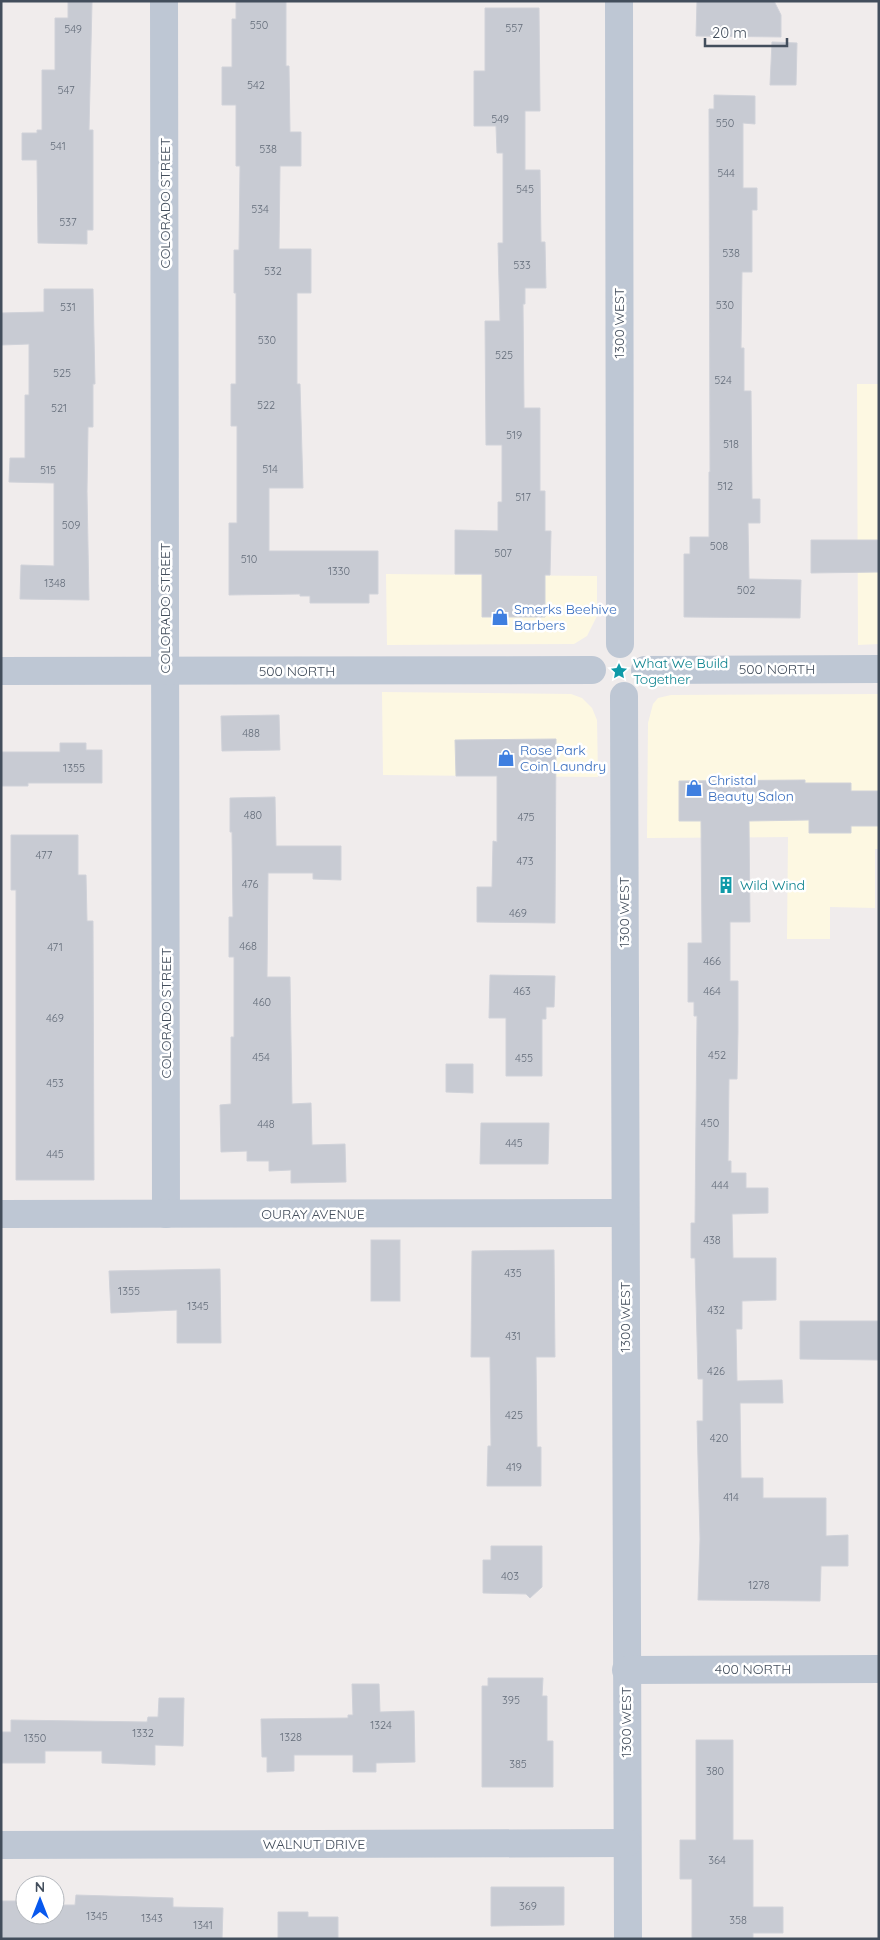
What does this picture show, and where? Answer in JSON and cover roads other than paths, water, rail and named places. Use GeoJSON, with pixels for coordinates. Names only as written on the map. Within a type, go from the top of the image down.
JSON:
{"type":"FeatureCollection","features":[{"type":"Feature","properties":{"kind":"street","name":"COLORADO STREET"},"geometry":{"type":"LineString","coordinates":[[164,1],[166,1214]]}},
{"type":"Feature","properties":{"kind":"street","name":"1300 WEST"},"geometry":{"type":"LineString","coordinates":[[619,1],[620,644]]}},
{"type":"Feature","properties":{"kind":"street"},"geometry":{"type":"LineString","coordinates":[[620,644],[633,648],[639,654],[645,670],[640,686],[634,692],[624,696],[609,695],[601,690],[596,684],[592,670],[595,658],[600,651],[608,646],[620,644]]}},
{"type":"Feature","properties":{"kind":"street","name":"500 NORTH"},"geometry":{"type":"LineString","coordinates":[[645,670],[879,669]]}},
{"type":"Feature","properties":{"kind":"street","name":"500 NORTH"},"geometry":{"type":"LineString","coordinates":[[1,671],[592,670]]}},
{"type":"Feature","properties":{"kind":"street","name":"1300 WEST"},"geometry":{"type":"LineString","coordinates":[[624,696],[628,1939]]}},
{"type":"Feature","properties":{"kind":"street","name":"OURAY AVENUE"},"geometry":{"type":"LineString","coordinates":[[1,1214],[625,1213]]}},
{"type":"Feature","properties":{"kind":"street","name":"400 NORTH"},"geometry":{"type":"LineString","coordinates":[[626,1670],[879,1669]]}},
{"type":"Feature","properties":{"kind":"street","name":"WALNUT DRIVE"},"geometry":{"type":"LineString","coordinates":[[1,1845],[627,1843]]}},
{"type":"Feature","properties":{"kind":"place","name":"Smerks Beehive Barbers"},"geometry":{"type":"Point","coordinates":[500,617]}},
{"type":"Feature","properties":{"kind":"place","name":"What We Build Together"},"geometry":{"type":"Point","coordinates":[619,671]}},
{"type":"Feature","properties":{"kind":"place","name":"Rose Park Coin Laundry"},"geometry":{"type":"Point","coordinates":[506,758]}},
{"type":"Feature","properties":{"kind":"place","name":"Christal Beauty Salon"},"geometry":{"type":"Point","coordinates":[694,788]}},
{"type":"Feature","properties":{"kind":"place","name":"Wild Wind"},"geometry":{"type":"Point","coordinates":[726,885]}}]}
